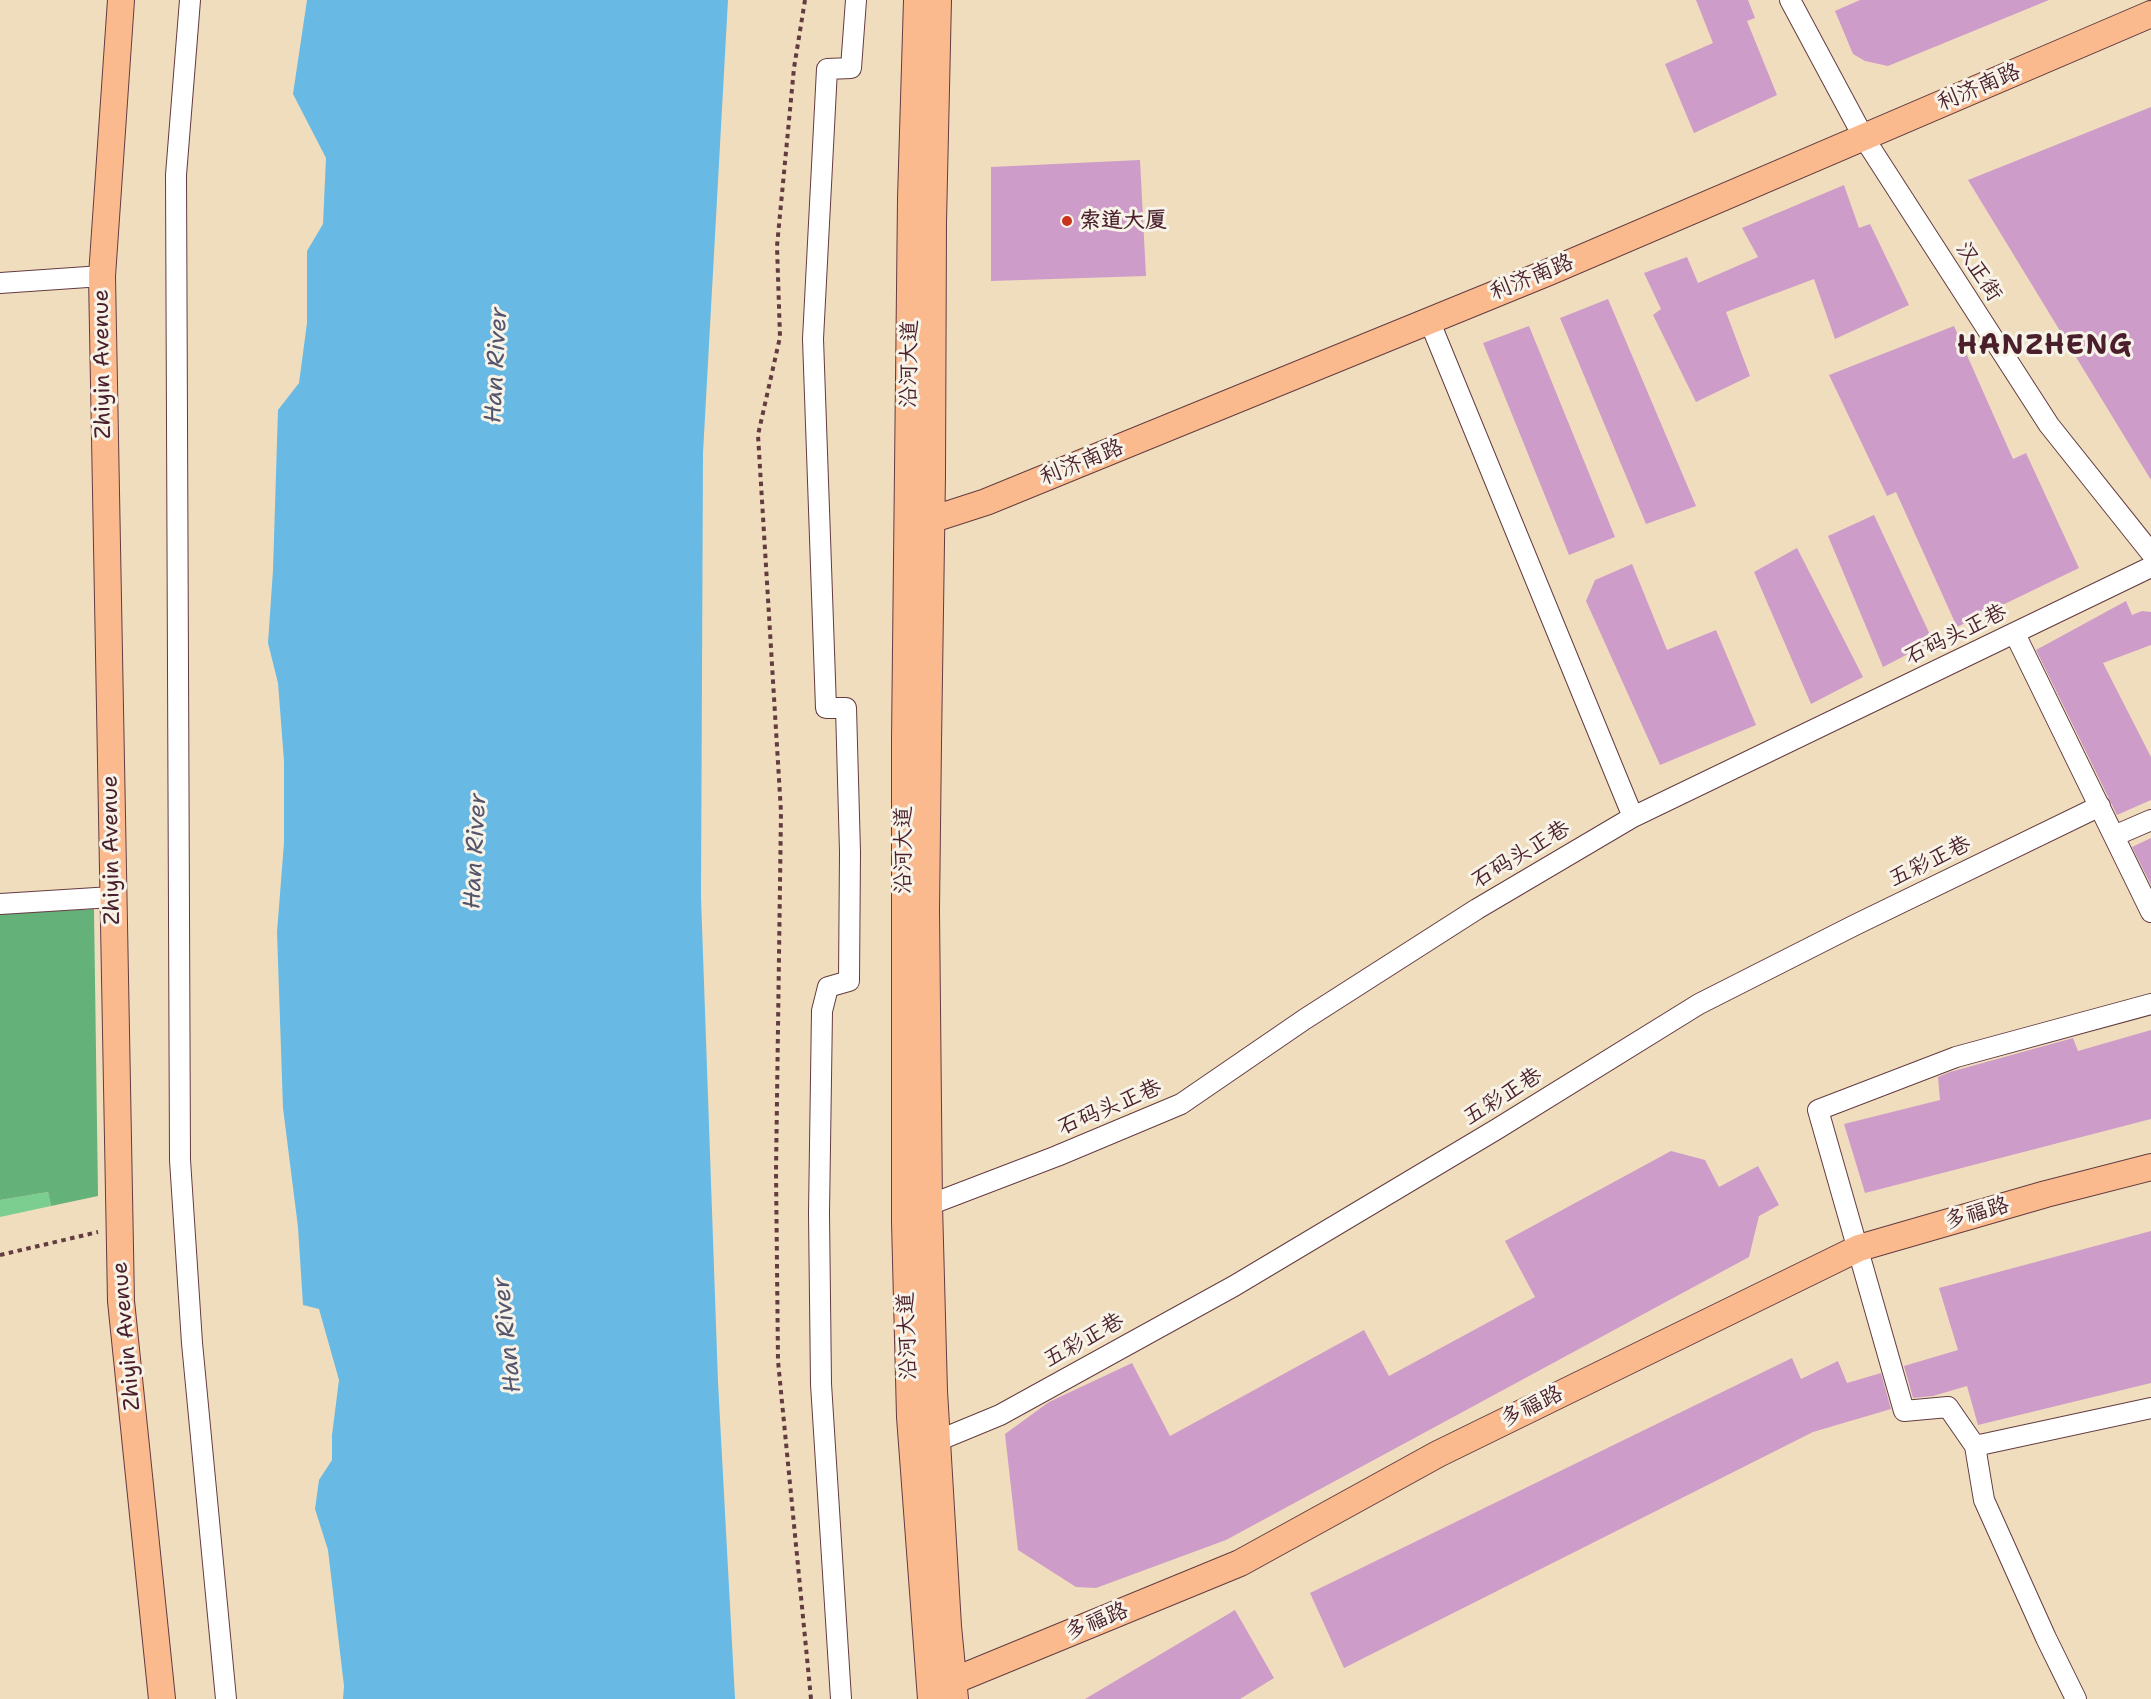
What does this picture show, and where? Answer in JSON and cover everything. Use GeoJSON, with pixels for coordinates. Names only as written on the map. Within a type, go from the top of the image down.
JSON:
{"type":"FeatureCollection","features":[{"type":"Feature","properties":{"kind":"main road","name":"Zhiyin Avenue"},"geometry":{"type":"LineString","coordinates":[[121,0],[102,276],[119,1227],[121,1301],[162,1699]]}},
{"type":"Feature","properties":{"kind":"main road","name":"沿河大道"},"geometry":{"type":"LineString","coordinates":[[917,0],[911,199],[926,910],[929,1205],[937,1441],[948,1626],[943,1693]]}},
{"type":"Feature","properties":{"kind":"main road","name":"沿河大道"},"geometry":{"type":"LineString","coordinates":[[938,0],[933,222],[919,524],[904,952],[905,1244],[910,1417],[943,1693]]}},
{"type":"Feature","properties":{"kind":"main road","name":"利济南路"},"geometry":{"type":"LineString","coordinates":[[919,524],[986,502],[1549,272],[2151,14]]}},
{"type":"Feature","properties":{"kind":"main road","name":"多福路"},"geometry":{"type":"LineString","coordinates":[[943,1693],[1240,1563],[1438,1454],[1858,1248],[2046,1194],[2151,1167]]}},
{"type":"Feature","properties":{"kind":"street"},"geometry":{"type":"LineString","coordinates":[[190,0],[176,175],[180,1160],[192,1343],[226,1699]]}},
{"type":"Feature","properties":{"kind":"street"},"geometry":{"type":"LineString","coordinates":[[841,1699],[821,1384],[819,1213],[822,1011],[828,987],[849,981],[850,852],[846,708],[826,708],[813,339],[827,69],[851,68],[856,0]]}},
{"type":"Feature","properties":{"kind":"street","name":"汉正街"},"geometry":{"type":"LineString","coordinates":[[1790,0],[1864,138],[2049,425],[2151,553]]}},
{"type":"Feature","properties":{"kind":"street"},"geometry":{"type":"LineString","coordinates":[[0,283],[102,276]]}},
{"type":"Feature","properties":{"kind":"street"},"geometry":{"type":"LineString","coordinates":[[1429,320],[1633,817]]}},
{"type":"Feature","properties":{"kind":"street","name":"石码头正巷"},"geometry":{"type":"LineString","coordinates":[[929,1205],[1058,1156],[1181,1104],[1305,1019],[1468,915],[1633,817],[2151,567]]}},
{"type":"Feature","properties":{"kind":"street"},"geometry":{"type":"LineString","coordinates":[[2015,634],[2151,912]]}},
{"type":"Feature","properties":{"kind":"street","name":"五彩正巷"},"geometry":{"type":"LineString","coordinates":[[937,1441],[1000,1415],[1234,1286],[1497,1129],[1699,1004],[2100,806]]}},
{"type":"Feature","properties":{"kind":"street"},"geometry":{"type":"LineString","coordinates":[[2114,836],[2151,820]]}},
{"type":"Feature","properties":{"kind":"street"},"geometry":{"type":"LineString","coordinates":[[0,904],[112,897]]}},
{"type":"Feature","properties":{"kind":"street"},"geometry":{"type":"LineString","coordinates":[[2076,1699],[1984,1500],[1975,1446],[1948,1407],[1904,1412],[1818,1110],[1956,1058],[2151,1004]]}},
{"type":"Feature","properties":{"kind":"street"},"geometry":{"type":"LineString","coordinates":[[1975,1446],[2151,1408]]}},
{"type":"Feature","properties":{"kind":"path"},"geometry":{"type":"LineString","coordinates":[[805,0],[794,68],[777,246],[780,337],[758,435],[781,812],[776,1171],[778,1361],[811,1699]]}},
{"type":"Feature","properties":{"kind":"path"},"geometry":{"type":"LineString","coordinates":[[0,1255],[119,1227]]}},
{"type":"Feature","properties":{"kind":"green space"},"geometry":{"type":"Polygon","coordinates":[[[94,909],[98,1196],[51,1206],[48,1192],[0,1200],[0,914],[94,909]]]}},
{"type":"Feature","properties":{"kind":"green space"},"geometry":{"type":"Polygon","coordinates":[[[48,1192],[51,1206],[0,1217],[0,1200],[48,1192]]]}},
{"type":"Feature","properties":{"kind":"water","name":"Han River"},"geometry":{"type":"Polygon","coordinates":[[[307,0],[728,0],[703,453],[701,897],[718,1382],[735,1699],[343,1699],[344,1686],[328,1550],[315,1509],[319,1480],[332,1460],[332,1435],[339,1380],[319,1309],[303,1305],[298,1227],[283,1108],[277,932],[284,843],[284,761],[278,683],[268,643],[273,570],[278,410],[299,383],[307,323],[307,251],[323,224],[326,158],[293,94],[307,0]]]}},
{"type":"Feature","properties":{"kind":"building"},"geometry":{"type":"Polygon","coordinates":[[[1696,0],[1748,0],[1755,18],[1747,21],[1777,95],[1694,133],[1665,64],[1713,43],[1696,0]]]}},
{"type":"Feature","properties":{"kind":"building"},"geometry":{"type":"Polygon","coordinates":[[[1860,0],[2049,0],[1888,66],[1865,61],[1853,54],[1835,11],[1860,0]]]}},
{"type":"Feature","properties":{"kind":"building"},"geometry":{"type":"Polygon","coordinates":[[[2151,107],[2151,480],[1968,180],[2151,107]]]}},
{"type":"Feature","properties":{"kind":"building","name":"索道大厦"},"geometry":{"type":"Polygon","coordinates":[[[1140,160],[1146,276],[991,281],[991,167],[1140,160]]]}},
{"type":"Feature","properties":{"kind":"building"},"geometry":{"type":"Polygon","coordinates":[[[1844,185],[1859,228],[1870,224],[1909,305],[1835,339],[1814,279],[1726,312],[1750,376],[1696,402],[1653,315],[1661,309],[1644,273],[1687,257],[1698,283],[1758,257],[1742,228],[1844,185]]]}},
{"type":"Feature","properties":{"kind":"building"},"geometry":{"type":"Polygon","coordinates":[[[1608,299],[1696,506],[1646,524],[1560,318],[1608,299]]]}},
{"type":"Feature","properties":{"kind":"building"},"geometry":{"type":"Polygon","coordinates":[[[1529,326],[1615,537],[1569,555],[1483,343],[1529,326]]]}},
{"type":"Feature","properties":{"kind":"building"},"geometry":{"type":"Polygon","coordinates":[[[1954,326],[2013,459],[2026,453],[2079,568],[1957,627],[1896,492],[1887,496],[1829,375],[1954,326]]]}},
{"type":"Feature","properties":{"kind":"building"},"geometry":{"type":"Polygon","coordinates":[[[1874,515],[1933,641],[1883,667],[1828,536],[1874,515]]]}},
{"type":"Feature","properties":{"kind":"building"},"geometry":{"type":"Polygon","coordinates":[[[1797,548],[1863,677],[1811,704],[1754,572],[1797,548]]]}},
{"type":"Feature","properties":{"kind":"building"},"geometry":{"type":"Polygon","coordinates":[[[1632,564],[1667,650],[1716,630],[1756,725],[1660,765],[1586,601],[1595,580],[1632,564]]]}},
{"type":"Feature","properties":{"kind":"building"},"geometry":{"type":"Polygon","coordinates":[[[2126,601],[2132,615],[2142,611],[2151,612],[2151,645],[2103,663],[2151,757],[2151,800],[2117,815],[2036,650],[2126,601]]]}},
{"type":"Feature","properties":{"kind":"building"},"geometry":{"type":"Polygon","coordinates":[[[2151,838],[2151,885],[2132,847],[2151,838]]]}},
{"type":"Feature","properties":{"kind":"building"},"geometry":{"type":"Polygon","coordinates":[[[2151,1030],[2151,1119],[1865,1193],[1844,1124],[1940,1100],[1938,1077],[1950,1072],[2073,1038],[2078,1051],[2151,1030]]]}},
{"type":"Feature","properties":{"kind":"building"},"geometry":{"type":"Polygon","coordinates":[[[1671,1151],[1705,1160],[1719,1187],[1758,1166],[1779,1205],[1759,1216],[1749,1257],[1226,1540],[1096,1588],[1076,1587],[1018,1550],[1005,1434],[1049,1402],[1132,1363],[1170,1436],[1364,1330],[1389,1376],[1535,1297],[1505,1241],[1671,1151]]]}},
{"type":"Feature","properties":{"kind":"building"},"geometry":{"type":"Polygon","coordinates":[[[2151,1231],[2151,1383],[1978,1425],[1967,1386],[1933,1396],[1913,1398],[1904,1366],[1958,1350],[1939,1288],[2151,1231]]]}},
{"type":"Feature","properties":{"kind":"building"},"geometry":{"type":"Polygon","coordinates":[[[1792,1358],[1801,1379],[1838,1361],[1847,1383],[1881,1373],[1891,1409],[1813,1432],[1344,1668],[1310,1593],[1792,1358]]]}},
{"type":"Feature","properties":{"kind":"building"},"geometry":{"type":"Polygon","coordinates":[[[1235,1610],[1274,1678],[1240,1699],[1085,1699],[1235,1610]]]}},
{"type":"Feature","properties":{"kind":"place","name":"索道大厦"},"geometry":{"type":"Point","coordinates":[1067,221]}},
{"type":"Feature","properties":{"kind":"district","name":"HANZHENG"},"geometry":{"type":"Point","coordinates":[2045,347]}}]}
